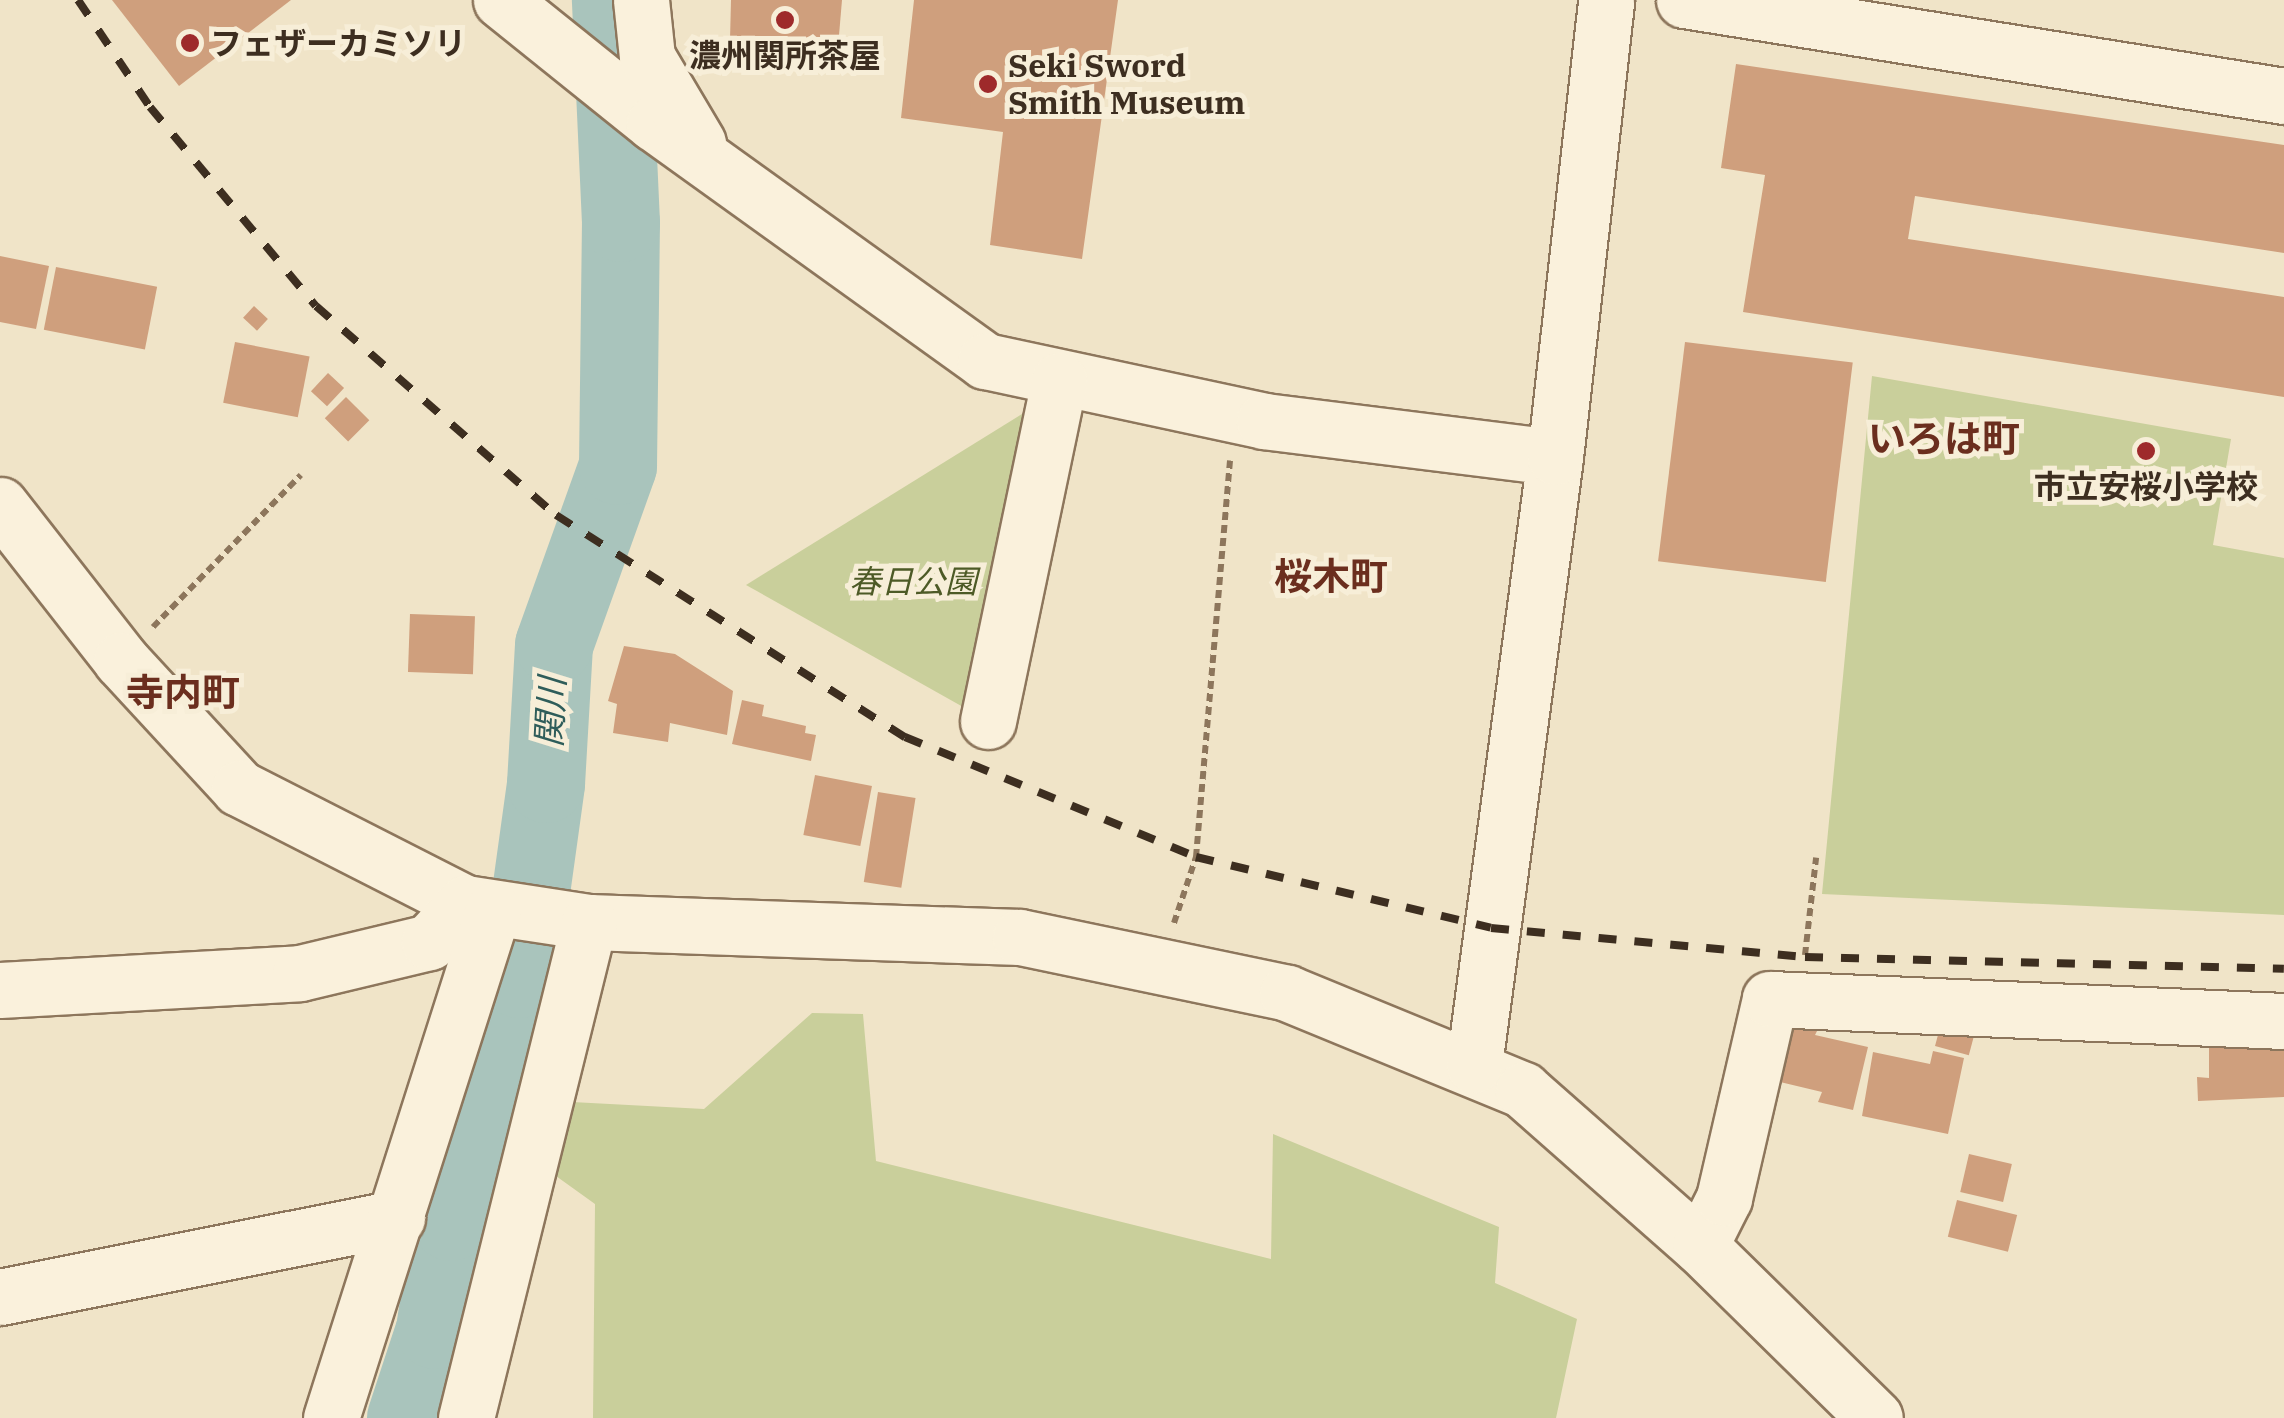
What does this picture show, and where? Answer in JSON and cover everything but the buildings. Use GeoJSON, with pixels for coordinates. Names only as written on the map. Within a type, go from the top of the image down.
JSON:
{"type":"FeatureCollection","features":[{"type":"Feature","properties":{"kind":"street"},"geometry":{"type":"LineString","coordinates":[[641,0],[647,58],[705,155]]}},
{"type":"Feature","properties":{"kind":"street"},"geometry":{"type":"LineString","coordinates":[[1474,1065],[1555,457],[1606,0]]}},
{"type":"Feature","properties":{"kind":"street"},"geometry":{"type":"LineString","coordinates":[[1684,0],[2284,96]]}},
{"type":"Feature","properties":{"kind":"street"},"geometry":{"type":"LineString","coordinates":[[516,14],[654,123],[705,155],[985,362],[1234,415],[1555,457]]}},
{"type":"Feature","properties":{"kind":"street"},"geometry":{"type":"LineString","coordinates":[[988,720],[1059,380]]}},
{"type":"Feature","properties":{"kind":"street"},"geometry":{"type":"LineString","coordinates":[[0,504],[121,660],[239,788],[479,906],[589,922],[1020,937],[1162,962],[1287,993],[1474,1065],[1523,1090],[1700,1246],[1874,1418]]}},
{"type":"Feature","properties":{"kind":"street"},"geometry":{"type":"LineString","coordinates":[[0,990],[300,973],[429,942],[479,906]]}},
{"type":"Feature","properties":{"kind":"street"},"geometry":{"type":"LineString","coordinates":[[331,1418],[396,1218],[479,906]]}},
{"type":"Feature","properties":{"kind":"street"},"geometry":{"type":"LineString","coordinates":[[466,1418],[589,922]]}},
{"type":"Feature","properties":{"kind":"street"},"geometry":{"type":"LineString","coordinates":[[1700,1246],[1724,1198],[1770,999],[2284,1021]]}},
{"type":"Feature","properties":{"kind":"street"},"geometry":{"type":"LineString","coordinates":[[0,1297],[396,1218]]}},
{"type":"Feature","properties":{"kind":"path"},"geometry":{"type":"LineString","coordinates":[[1162,962],[1196,857],[1234,415]]}},
{"type":"Feature","properties":{"kind":"path"},"geometry":{"type":"LineString","coordinates":[[121,660],[301,475]]}},
{"type":"Feature","properties":{"kind":"path"},"geometry":{"type":"LineString","coordinates":[[1798,1001],[1816,858]]}},
{"type":"Feature","properties":{"kind":"green space"},"geometry":{"type":"Polygon","coordinates":[[[1872,376],[2231,439],[2213,545],[2284,558],[2284,915],[1822,894],[1872,376]]]}},
{"type":"Feature","properties":{"kind":"green space","name":"春日公園"},"geometry":{"type":"Polygon","coordinates":[[[1036,411],[972,712],[746,585],[1022,414],[1036,411]]]}},
{"type":"Feature","properties":{"kind":"green space"},"geometry":{"type":"Polygon","coordinates":[[[812,1013],[863,1014],[876,1161],[1271,1259],[1273,1134],[1499,1227],[1495,1283],[1577,1319],[1556,1418],[593,1418],[595,1204],[549,1171],[572,1102],[704,1109],[812,1013]]]}},
{"type":"Feature","properties":{"kind":"waterway","name":"関川"},"geometry":{"type":"LineString","coordinates":[[406,1418],[435,1330],[451,1222],[519,979],[546,784],[554,645],[618,466],[621,223],[611,0]]}},
{"type":"Feature","properties":{"kind":"railway"},"geometry":{"type":"LineString","coordinates":[[78,0],[150,107],[316,306],[556,515],[905,737],[1196,857],[1491,928],[1805,957],[2284,969]]}},
{"type":"Feature","properties":{"kind":"place","name":"濃州関所茶屋"},"geometry":{"type":"Point","coordinates":[785,20]}},
{"type":"Feature","properties":{"kind":"place","name":"フェザーカミソリ"},"geometry":{"type":"Point","coordinates":[190,43]}},
{"type":"Feature","properties":{"kind":"place","name":"Seki Sword Smith Museum"},"geometry":{"type":"Point","coordinates":[988,84]}},
{"type":"Feature","properties":{"kind":"place","name":"市立安桜小学校"},"geometry":{"type":"Point","coordinates":[2146,451]}},
{"type":"Feature","properties":{"kind":"district","name":"いろは町"},"geometry":{"type":"Point","coordinates":[1944,438]}},
{"type":"Feature","properties":{"kind":"district","name":"桜木町"},"geometry":{"type":"Point","coordinates":[1331,576]}},
{"type":"Feature","properties":{"kind":"district","name":"寺内町"},"geometry":{"type":"Point","coordinates":[183,692]}}]}
